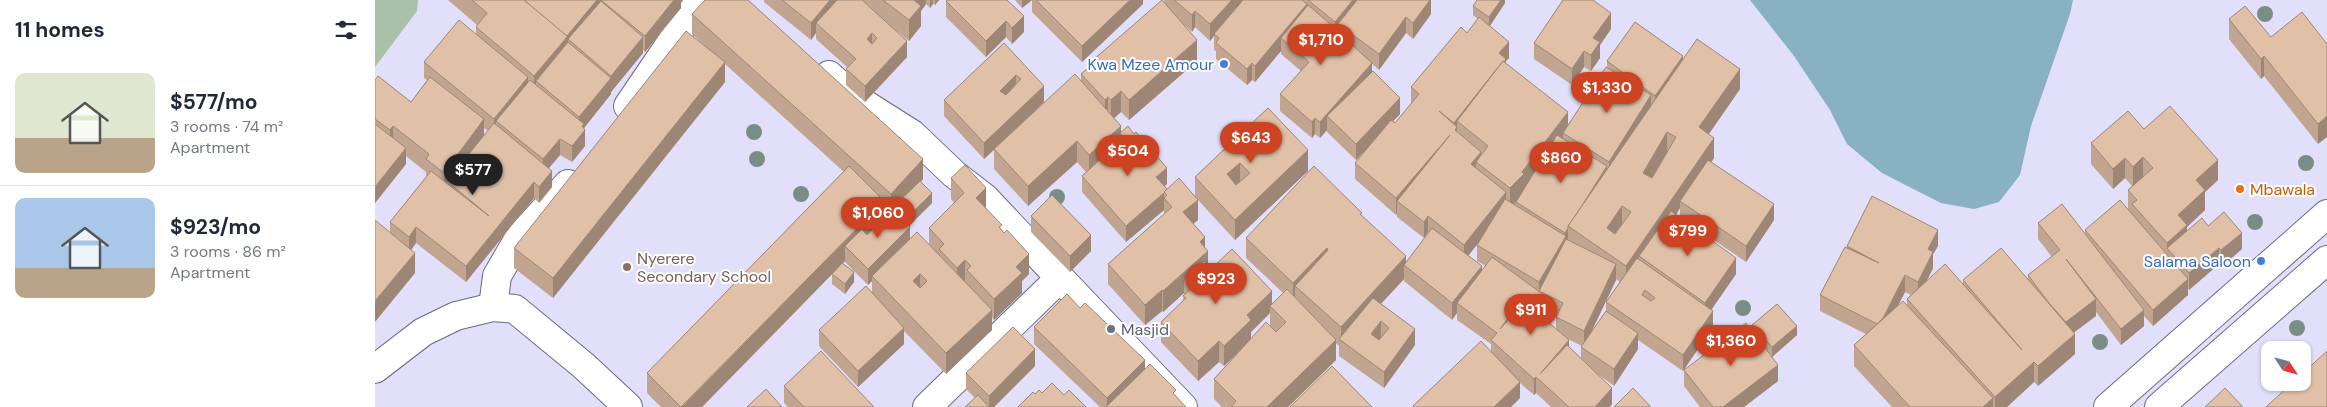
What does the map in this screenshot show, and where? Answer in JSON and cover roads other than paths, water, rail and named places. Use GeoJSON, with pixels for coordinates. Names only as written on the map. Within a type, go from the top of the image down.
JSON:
{"type":"FeatureCollection","features":[{"type":"Feature","properties":{"kind":"street"},"geometry":{"type":"LineString","coordinates":[[611,128],[640,92],[700,0]]}},
{"type":"Feature","properties":{"kind":"street"},"geometry":{"type":"LineString","coordinates":[[812,60],[852,96],[912,134],[954,174],[985,198],[1183,407]]}},
{"type":"Feature","properties":{"kind":"street"},"geometry":{"type":"LineString","coordinates":[[493,307],[497,276],[519,238],[583,165]]}},
{"type":"Feature","properties":{"kind":"street"},"geometry":{"type":"LineString","coordinates":[[2108,407],[2327,214]]}},
{"type":"Feature","properties":{"kind":"street"},"geometry":{"type":"LineString","coordinates":[[2159,407],[2327,260]]}},
{"type":"Feature","properties":{"kind":"street"},"geometry":{"type":"LineString","coordinates":[[927,407],[1060,278]]}},
{"type":"Feature","properties":{"kind":"street"},"geometry":{"type":"LineString","coordinates":[[375,369],[423,332],[456,316],[493,307],[515,309],[584,366],[628,407]]}},
{"type":"Feature","properties":{"kind":"water"},"geometry":{"type":"Polygon","coordinates":[[[1750,0],[2073,0],[2070,14],[2031,126],[2020,175],[1999,202],[1974,209],[1941,203],[1882,173],[1847,144],[1830,110],[1794,56],[1750,0]]]}},
{"type":"Feature","properties":{"kind":"place","name":"Kwa Mzee Amour"},"geometry":{"type":"Point","coordinates":[1224,64]}},
{"type":"Feature","properties":{"kind":"place","name":"Mbawala"},"geometry":{"type":"Point","coordinates":[2240,189]}},
{"type":"Feature","properties":{"kind":"place","name":"Salama Saloon"},"geometry":{"type":"Point","coordinates":[2261,261]}},
{"type":"Feature","properties":{"kind":"place","name":"Nyerere Secondary School"},"geometry":{"type":"Point","coordinates":[627,267]}},
{"type":"Feature","properties":{"kind":"place","name":"Masjid"},"geometry":{"type":"Point","coordinates":[1111,329]}}]}
